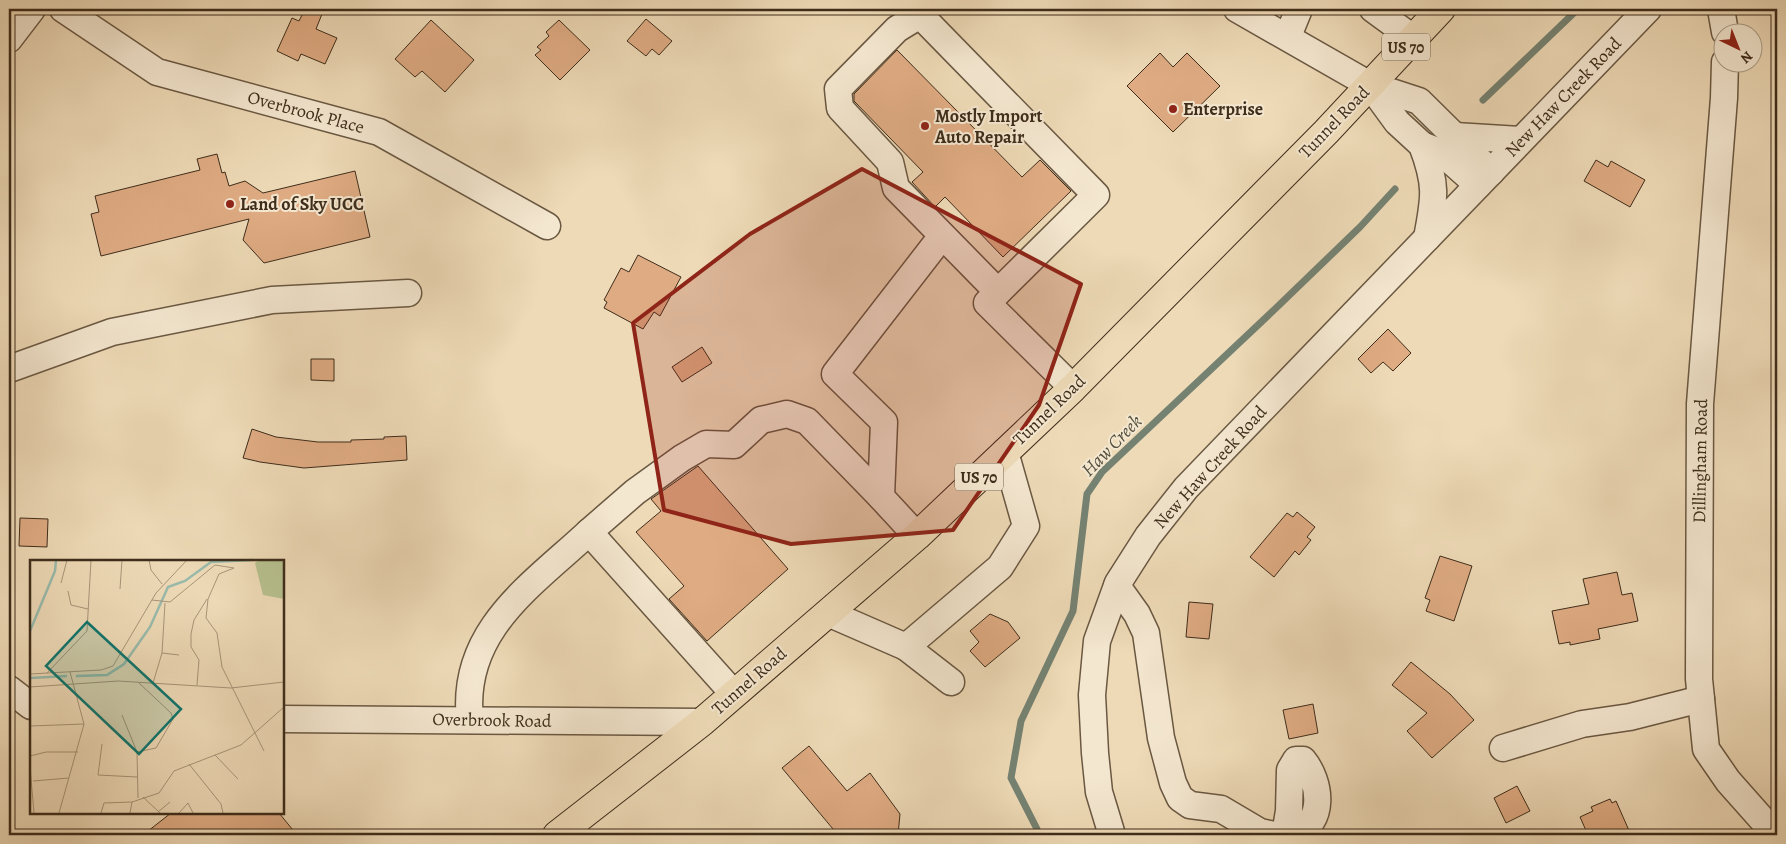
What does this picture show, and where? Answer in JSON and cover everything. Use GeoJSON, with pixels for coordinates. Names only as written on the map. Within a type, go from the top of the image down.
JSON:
{"type":"FeatureCollection","features":[{"type":"Feature","properties":{"kind":"main road","name":"Tunnel Road"},"geometry":{"type":"LineString","coordinates":[[557,835],[702,722],[917,536],[1073,388],[1370,85],[1441,9]]}},
{"type":"Feature","properties":{"kind":"street"},"geometry":{"type":"LineString","coordinates":[[9,39],[32,9]]}},
{"type":"Feature","properties":{"kind":"street","name":"Overbrook Place"},"geometry":{"type":"LineString","coordinates":[[63,9],[157,72],[379,132],[547,226]]}},
{"type":"Feature","properties":{"kind":"street"},"geometry":{"type":"LineString","coordinates":[[1237,9],[1288,36],[1370,85],[1419,100],[1455,136],[1484,178]]}},
{"type":"Feature","properties":{"kind":"street"},"geometry":{"type":"LineString","coordinates":[[1288,36],[1299,9]]}},
{"type":"Feature","properties":{"kind":"street"},"geometry":{"type":"LineString","coordinates":[[1373,9],[1414,39]]}},
{"type":"Feature","properties":{"kind":"street","name":"New Haw Creek Road"},"geometry":{"type":"LineString","coordinates":[[1112,835],[1099,792],[1092,695],[1097,641],[1118,586],[1148,536],[1186,488],[1648,9]]}},
{"type":"Feature","properties":{"kind":"street"},"geometry":{"type":"LineString","coordinates":[[1721,9],[1723,22]]}},
{"type":"Feature","properties":{"kind":"street"},"geometry":{"type":"LineString","coordinates":[[993,298],[1096,195],[923,12],[897,29],[838,89],[840,108],[890,162],[896,188],[942,236],[993,298],[1073,388]]}},
{"type":"Feature","properties":{"kind":"street","name":"Dillingham Road"},"geometry":{"type":"LineString","coordinates":[[1725,72],[1700,404],[1701,699],[1706,749],[1728,781],[1776,835]]}},
{"type":"Feature","properties":{"kind":"street"},"geometry":{"type":"LineString","coordinates":[[1370,85],[1397,122],[1422,145],[1442,153],[1484,178]]}},
{"type":"Feature","properties":{"kind":"street"},"geometry":{"type":"LineString","coordinates":[[1455,136],[1520,140]]}},
{"type":"Feature","properties":{"kind":"street"},"geometry":{"type":"LineString","coordinates":[[1422,145],[1433,174],[1434,205],[1427,238]]}},
{"type":"Feature","properties":{"kind":"street"},"geometry":{"type":"LineString","coordinates":[[881,497],[884,422],[835,374],[942,236]]}},
{"type":"Feature","properties":{"kind":"street"},"geometry":{"type":"LineString","coordinates":[[9,369],[112,332],[272,300],[408,293]]}},
{"type":"Feature","properties":{"kind":"street"},"geometry":{"type":"LineString","coordinates":[[470,720],[468,703],[473,665],[491,630],[508,608],[635,492],[682,458],[706,444],[734,445],[762,420],[787,414],[807,421],[917,536]]}},
{"type":"Feature","properties":{"kind":"street"},"geometry":{"type":"LineString","coordinates":[[906,647],[1000,567],[1026,526],[1005,452]]}},
{"type":"Feature","properties":{"kind":"street"},"geometry":{"type":"LineString","coordinates":[[589,532],[734,694]]}},
{"type":"Feature","properties":{"kind":"street"},"geometry":{"type":"LineString","coordinates":[[1118,586],[1137,614],[1146,633],[1161,738],[1173,783],[1180,798],[1190,805],[1221,810],[1260,832],[1274,835]]}},
{"type":"Feature","properties":{"kind":"street"},"geometry":{"type":"LineString","coordinates":[[828,613],[906,647],[951,682]]}},
{"type":"Feature","properties":{"kind":"street"},"geometry":{"type":"LineString","coordinates":[[9,689],[30,705]]}},
{"type":"Feature","properties":{"kind":"street"},"geometry":{"type":"LineString","coordinates":[[1503,748],[1582,724],[1630,717],[1701,699]]}},
{"type":"Feature","properties":{"kind":"street","name":"Overbrook Road"},"geometry":{"type":"LineString","coordinates":[[284,719],[702,722]]}},
{"type":"Feature","properties":{"kind":"street"},"geometry":{"type":"LineString","coordinates":[[1285,835],[1289,811],[1290,770],[1296,760],[1303,760],[1310,768],[1319,804],[1313,823],[1294,835]]}},
{"type":"Feature","properties":{"kind":"highlighted area"},"geometry":{"type":"Polygon","coordinates":[[[862,169],[1081,284],[1039,405],[953,530],[791,544],[664,510],[633,323],[750,234],[862,169]]]}},
{"type":"Feature","properties":{"kind":"building"},"geometry":{"type":"Polygon","coordinates":[[[305,9],[322,14],[316,29],[337,38],[325,64],[301,54],[298,61],[277,51],[292,18],[299,21],[305,9]]]}},
{"type":"Feature","properties":{"kind":"building"},"geometry":{"type":"Polygon","coordinates":[[[646,19],[672,41],[659,55],[652,49],[646,56],[627,41],[646,19]]]}},
{"type":"Feature","properties":{"kind":"building"},"geometry":{"type":"Polygon","coordinates":[[[431,20],[474,60],[445,92],[422,71],[415,77],[395,59],[431,20]]]}},
{"type":"Feature","properties":{"kind":"building"},"geometry":{"type":"Polygon","coordinates":[[[559,20],[590,50],[560,80],[535,55],[541,50],[537,47],[549,36],[546,32],[559,20]]]}},
{"type":"Feature","properties":{"kind":"building","name":"Mostly Import Auto Repair"},"geometry":{"type":"Polygon","coordinates":[[[897,50],[1022,177],[1040,160],[1071,191],[1003,257],[945,197],[935,207],[912,182],[923,172],[854,101],[854,94],[897,50]]]}},
{"type":"Feature","properties":{"kind":"building","name":"Enterprise"},"geometry":{"type":"Polygon","coordinates":[[[1160,53],[1173,67],[1187,53],[1220,86],[1173,132],[1127,86],[1160,53]]]}},
{"type":"Feature","properties":{"kind":"building","name":"Land of Sky UCC"},"geometry":{"type":"Polygon","coordinates":[[[217,154],[222,173],[225,172],[229,186],[245,181],[263,193],[355,171],[370,237],[264,263],[243,240],[249,219],[101,256],[91,214],[99,212],[95,196],[200,170],[197,159],[217,154]]]}},
{"type":"Feature","properties":{"kind":"building"},"geometry":{"type":"Polygon","coordinates":[[[1596,160],[1608,167],[1611,161],[1645,180],[1630,207],[1584,181],[1596,160]]]}},
{"type":"Feature","properties":{"kind":"building"},"geometry":{"type":"Polygon","coordinates":[[[638,255],[681,277],[660,316],[654,312],[643,329],[604,308],[607,302],[604,300],[621,268],[629,272],[638,255]]]}},
{"type":"Feature","properties":{"kind":"building"},"geometry":{"type":"Polygon","coordinates":[[[1388,329],[1411,353],[1393,371],[1383,362],[1371,373],[1358,359],[1388,329]]]}},
{"type":"Feature","properties":{"kind":"building"},"geometry":{"type":"Polygon","coordinates":[[[702,347],[712,363],[682,382],[672,367],[702,347]]]}},
{"type":"Feature","properties":{"kind":"building"},"geometry":{"type":"Polygon","coordinates":[[[311,359],[334,359],[334,381],[311,380],[311,359]]]}},
{"type":"Feature","properties":{"kind":"building"},"geometry":{"type":"Polygon","coordinates":[[[252,429],[276,437],[318,442],[351,442],[351,440],[406,436],[407,460],[304,468],[260,462],[243,458],[252,429]]]}},
{"type":"Feature","properties":{"kind":"building"},"geometry":{"type":"Polygon","coordinates":[[[698,466],[788,569],[707,641],[669,599],[684,586],[636,532],[661,511],[651,499],[698,466]]]}},
{"type":"Feature","properties":{"kind":"building"},"geometry":{"type":"Polygon","coordinates":[[[1297,512],[1315,527],[1307,537],[1311,540],[1299,555],[1295,551],[1274,577],[1250,557],[1287,513],[1293,517],[1297,512]]]}},
{"type":"Feature","properties":{"kind":"building"},"geometry":{"type":"Polygon","coordinates":[[[20,518],[48,519],[47,547],[19,546],[20,518]]]}},
{"type":"Feature","properties":{"kind":"building"},"geometry":{"type":"Polygon","coordinates":[[[1440,556],[1472,566],[1454,621],[1426,611],[1430,600],[1425,598],[1440,556]]]}},
{"type":"Feature","properties":{"kind":"building"},"geometry":{"type":"Polygon","coordinates":[[[1617,572],[1622,595],[1632,593],[1638,621],[1598,629],[1600,639],[1570,645],[1570,642],[1559,644],[1552,611],[1589,604],[1583,579],[1617,572]]]}},
{"type":"Feature","properties":{"kind":"building"},"geometry":{"type":"Polygon","coordinates":[[[1189,602],[1213,604],[1209,639],[1186,637],[1189,602]]]}},
{"type":"Feature","properties":{"kind":"building"},"geometry":{"type":"Polygon","coordinates":[[[990,614],[1008,622],[1020,638],[985,667],[970,651],[979,642],[970,631],[990,614]]]}},
{"type":"Feature","properties":{"kind":"building"},"geometry":{"type":"Polygon","coordinates":[[[1411,662],[1450,694],[1474,720],[1432,758],[1407,731],[1427,713],[1392,685],[1411,662]]]}},
{"type":"Feature","properties":{"kind":"building"},"geometry":{"type":"Polygon","coordinates":[[[1313,704],[1318,733],[1289,739],[1283,710],[1313,704]]]}},
{"type":"Feature","properties":{"kind":"building"},"geometry":{"type":"Polygon","coordinates":[[[809,746],[847,791],[870,773],[900,814],[898,835],[838,835],[782,768],[809,746]]]}},
{"type":"Feature","properties":{"kind":"building"},"geometry":{"type":"Polygon","coordinates":[[[1517,786],[1530,811],[1506,823],[1494,798],[1517,786]]]}},
{"type":"Feature","properties":{"kind":"building"},"geometry":{"type":"Polygon","coordinates":[[[1610,799],[1612,803],[1616,801],[1631,835],[1588,835],[1580,817],[1593,811],[1591,807],[1610,799]]]}},
{"type":"Feature","properties":{"kind":"building"},"geometry":{"type":"Polygon","coordinates":[[[170,814],[280,814],[297,835],[143,835],[170,814]]]}},
{"type":"Feature","properties":{"kind":"waterway","name":"Haw Creek"},"geometry":{"type":"LineString","coordinates":[[1483,100],[1578,9]]}},
{"type":"Feature","properties":{"kind":"waterway","name":"Haw Creek"},"geometry":{"type":"LineString","coordinates":[[1036,835],[1037,829],[1011,778],[1021,721],[1073,611],[1087,494],[1102,472],[1360,227],[1395,189]]}},
{"type":"Feature","properties":{"kind":"place","name":"Enterprise"},"geometry":{"type":"Point","coordinates":[1173,109]}},
{"type":"Feature","properties":{"kind":"place","name":"Mostly Import Auto Repair"},"geometry":{"type":"Point","coordinates":[925,126]}},
{"type":"Feature","properties":{"kind":"place","name":"Land of Sky UCC"},"geometry":{"type":"Point","coordinates":[230,204]}}]}
